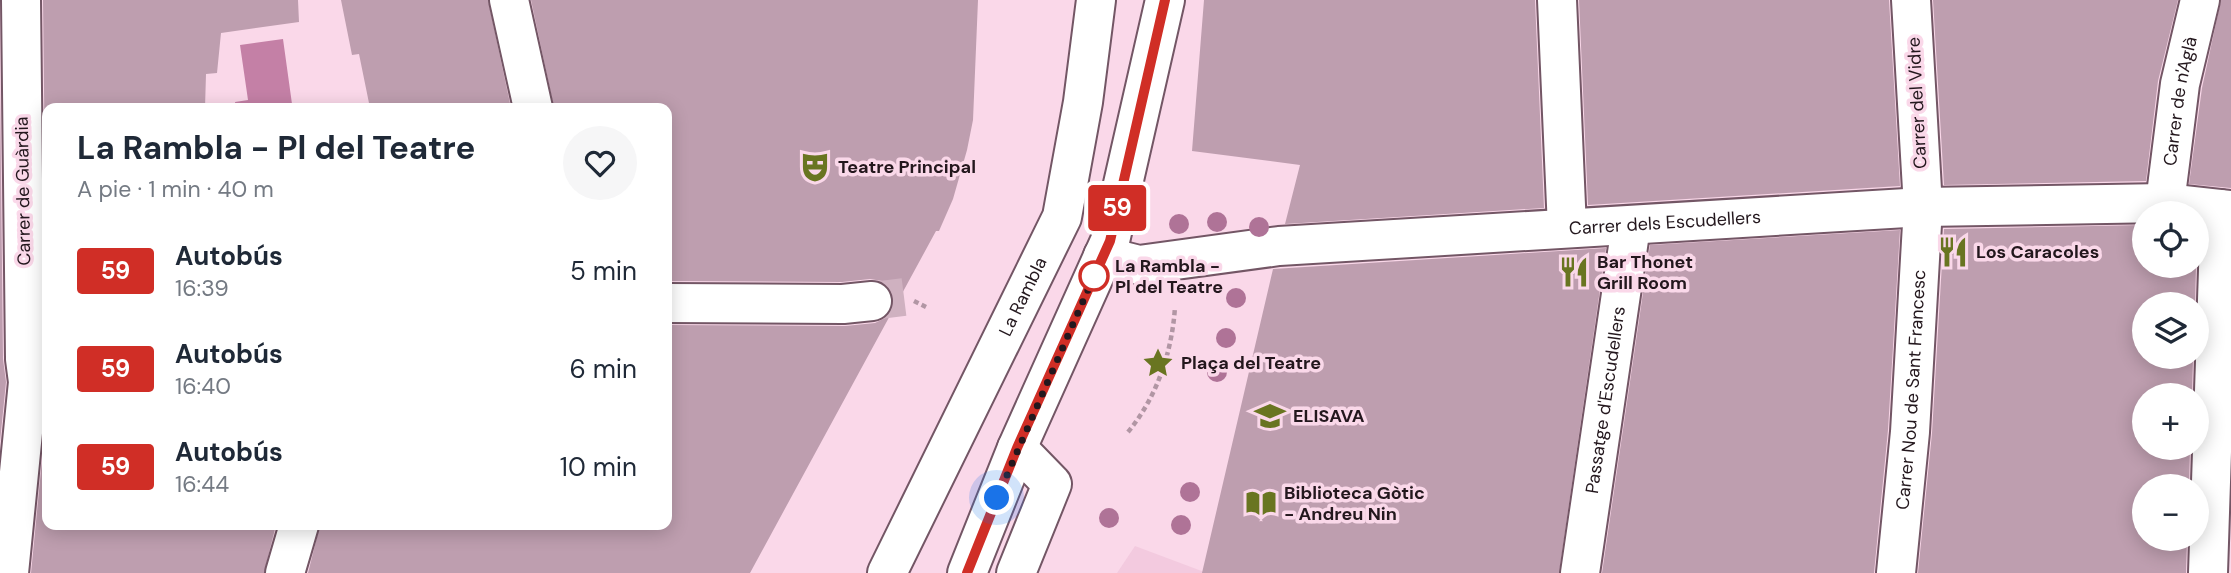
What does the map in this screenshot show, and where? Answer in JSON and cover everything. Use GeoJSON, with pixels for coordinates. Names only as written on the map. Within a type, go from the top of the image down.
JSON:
{"type":"FeatureCollection","features":[{"type":"Feature","properties":{"kind":"street","name":"Carrer de Guàrdia"},"geometry":{"type":"LineString","coordinates":[[9,573],[25,381],[21,0]]}},
{"type":"Feature","properties":{"kind":"street"},"geometry":{"type":"LineString","coordinates":[[509,0],[532,103]]}},
{"type":"Feature","properties":{"kind":"street","name":"La Rambla"},"geometry":{"type":"LineString","coordinates":[[887,573],[1062,217],[1083,102],[1096,0]]}},
{"type":"Feature","properties":{"kind":"street"},"geometry":{"type":"LineString","coordinates":[[967,573],[1017,448],[1110,241],[1165,0]]}},
{"type":"Feature","properties":{"kind":"street"},"geometry":{"type":"LineString","coordinates":[[1557,0],[1567,228]]}},
{"type":"Feature","properties":{"kind":"street","name":"Carrer del Vidre"},"geometry":{"type":"LineString","coordinates":[[1911,0],[1923,206]]}},
{"type":"Feature","properties":{"kind":"street","name":"Carrer de n'Aglà"},"geometry":{"type":"LineString","coordinates":[[2165,201],[2180,84],[2200,0]]}},
{"type":"Feature","properties":{"kind":"street","name":"Carrer dels Escudellers"},"geometry":{"type":"LineString","coordinates":[[1103,256],[1139,265],[1279,246],[1567,228],[1923,206],[2132,203]]}},
{"type":"Feature","properties":{"kind":"street","name":"Carrer Nou de Sant Francesc"},"geometry":{"type":"LineString","coordinates":[[1896,573],[1910,432],[1923,206]]}},
{"type":"Feature","properties":{"kind":"street"},"geometry":{"type":"LineString","coordinates":[[2208,573],[2226,210]]}},
{"type":"Feature","properties":{"kind":"street","name":"Passatge d'Escudellers"},"geometry":{"type":"LineString","coordinates":[[1580,573],[1631,226]]}},
{"type":"Feature","properties":{"kind":"street"},"geometry":{"type":"LineString","coordinates":[[672,303],[843,304],[872,301]]}},
{"type":"Feature","properties":{"kind":"street"},"geometry":{"type":"LineString","coordinates":[[1016,573],[1052,484],[1017,448]]}},
{"type":"Feature","properties":{"kind":"street"},"geometry":{"type":"LineString","coordinates":[[285,573],[298,530]]}},
{"type":"Feature","properties":{"kind":"path"},"geometry":{"type":"LineString","coordinates":[[1128,432],[1162,374],[1174,329],[1175,307]]}},
{"type":"Feature","properties":{"kind":"shaded area"},"geometry":{"type":"Polygon","coordinates":[[[283,39],[292,103],[235,103],[248,100],[240,45],[283,39]]]}},
{"type":"Feature","properties":{"kind":"shaded area"},"geometry":{"type":"Polygon","coordinates":[[[1135,546],[1207,573],[1117,573],[1135,546]]]}},
{"type":"Feature","properties":{"kind":"building"},"geometry":{"type":"Polygon","coordinates":[[[43,0],[298,0],[299,22],[221,33],[217,73],[206,74],[205,103],[44,103],[43,0]]]}},
{"type":"Feature","properties":{"kind":"building"},"geometry":{"type":"Polygon","coordinates":[[[341,0],[488,0],[510,103],[369,103],[359,54],[352,55],[341,0]]]}},
{"type":"Feature","properties":{"kind":"building","name":"Teatre Principal"},"geometry":{"type":"Polygon","coordinates":[[[531,0],[978,0],[973,120],[953,199],[939,231],[936,231],[750,573],[308,573],[319,530],[672,530],[672,325],[845,326],[875,323],[885,318],[892,309],[894,298],[890,289],[882,281],[870,279],[842,282],[672,281],[672,103],[553,103],[531,0]]]}},
{"type":"Feature","properties":{"kind":"building"},"geometry":{"type":"Polygon","coordinates":[[[1204,0],[1535,0],[1544,208],[1285,224],[1300,165],[1192,151],[1204,0]]]}},
{"type":"Feature","properties":{"kind":"building"},"geometry":{"type":"Polygon","coordinates":[[[1579,0],[1889,0],[1900,186],[1588,205],[1579,0]]]}},
{"type":"Feature","properties":{"kind":"building"},"geometry":{"type":"Polygon","coordinates":[[[1933,0],[2178,0],[2158,81],[2146,181],[1944,185],[1933,0]]]}},
{"type":"Feature","properties":{"kind":"building"},"geometry":{"type":"Polygon","coordinates":[[[2221,0],[2231,0],[2231,188],[2189,184],[2202,88],[2221,0]]]}},
{"type":"Feature","properties":{"kind":"building"},"geometry":{"type":"Polygon","coordinates":[[[0,79],[3,359],[6,382],[0,442],[0,79]]]}},
{"type":"Feature","properties":{"kind":"building"},"geometry":{"type":"Polygon","coordinates":[[[2132,225],[2132,278],[2196,278],[2195,292],[2132,292],[2132,369],[2193,369],[2192,383],[2132,383],[2132,460],[2190,460],[2189,474],[2132,474],[2132,551],[2187,551],[2186,573],[1918,573],[1932,433],[1944,229],[2132,225]]]}},
{"type":"Feature","properties":{"kind":"building"},"geometry":{"type":"Polygon","coordinates":[[[1900,230],[1888,430],[1874,573],[1602,573],[1650,245],[1900,230]]]}},
{"type":"Feature","properties":{"kind":"building"},"geometry":{"type":"Polygon","coordinates":[[[1606,248],[1559,573],[1202,573],[1273,269],[1606,248]]]}},
{"type":"Feature","properties":{"kind":"building"},"geometry":{"type":"Polygon","coordinates":[[[42,460],[42,530],[275,530],[264,573],[31,573],[42,460]]]}},
{"type":"Feature","properties":{"kind":"tunnel"},"geometry":{"type":"LineString","coordinates":[[872,301],[904,297]]}},
{"type":"Feature","properties":{"kind":"bus line","name":"59"},"geometry":{"type":"LineString","coordinates":[[967,573],[1017,448],[1110,241],[1165,0]]}},
{"type":"Feature","properties":{"kind":"place","name":"Teatre Principal"},"geometry":{"type":"Point","coordinates":[815,167]}},
{"type":"Feature","properties":{"kind":"place","name":"Los Caracoles"},"geometry":{"type":"Point","coordinates":[1953,252]}},
{"type":"Feature","properties":{"kind":"place","name":"Bar Thonet Grill Room"},"geometry":{"type":"Point","coordinates":[1574,272]}},
{"type":"Feature","properties":{"kind":"place","name":"La Rambla - Pl del Teatre"},"geometry":{"type":"Point","coordinates":[1094,276]}},
{"type":"Feature","properties":{"kind":"place","name":"Plaça del Teatre"},"geometry":{"type":"Point","coordinates":[1158,363]}},
{"type":"Feature","properties":{"kind":"place","name":"ELISAVA"},"geometry":{"type":"Point","coordinates":[1270,416]}},
{"type":"Feature","properties":{"kind":"place","name":"Biblioteca Gòtic - Andreu Nin"},"geometry":{"type":"Point","coordinates":[1261,503]}},
{"type":"Feature","properties":{"kind":"route"},"geometry":{"type":"LineString","coordinates":[[997,498],[1094,276]]}}]}
